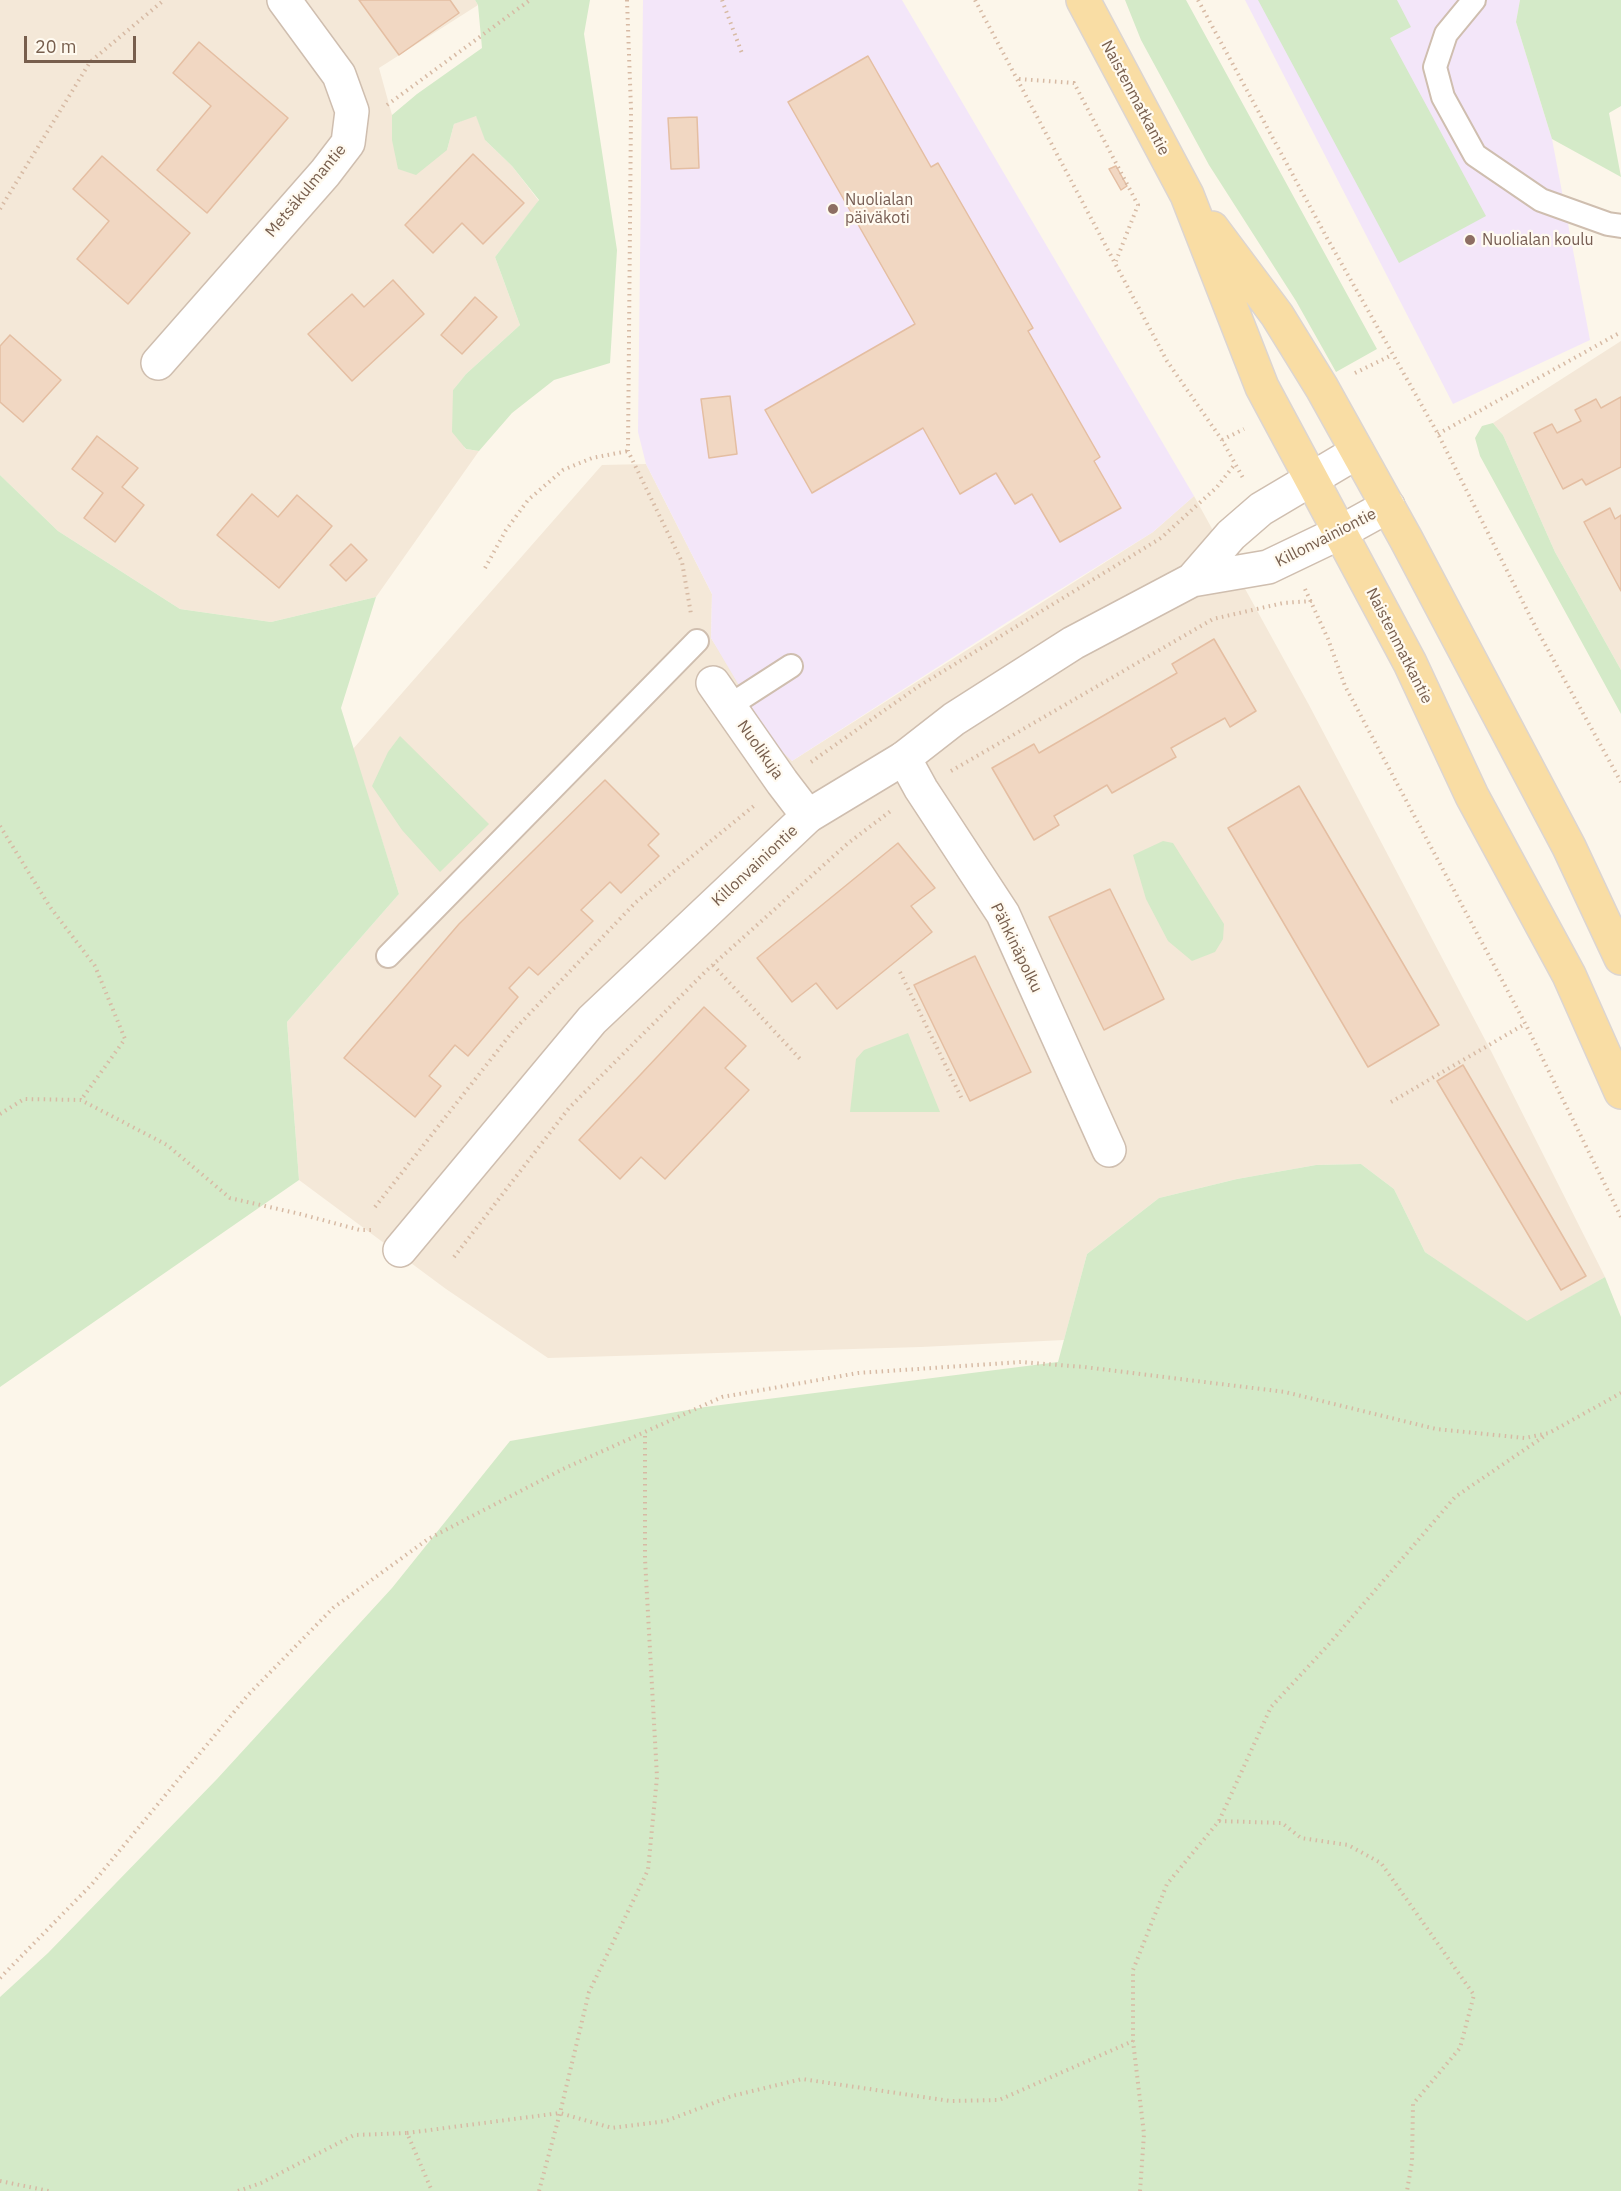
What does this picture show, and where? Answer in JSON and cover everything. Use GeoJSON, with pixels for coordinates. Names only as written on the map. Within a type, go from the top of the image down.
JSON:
{"type":"FeatureCollection","features":[{"type":"Feature","properties":{"kind":"main road","name":"Naistenmatkantie"},"geometry":{"type":"LineString","coordinates":[[1083,0],[1187,195],[1262,387],[1410,663],[1472,796],[1569,975],[1621,1092]]}},
{"type":"Feature","properties":{"kind":"main road","name":"Naistenmatkantie"},"geometry":{"type":"LineString","coordinates":[[1187,195],[1277,315],[1322,388],[1388,506],[1569,847],[1621,958]]}},
{"type":"Feature","properties":{"kind":"street","name":"Metsäkulmantie"},"geometry":{"type":"LineString","coordinates":[[158,363],[325,173],[348,143],[352,111],[339,75],[284,0]]}},
{"type":"Feature","properties":{"kind":"street","name":"Killonvainiontie"},"geometry":{"type":"LineString","coordinates":[[1192,580],[1231,535],[1261,509],[1357,452]]}},
{"type":"Feature","properties":{"kind":"street","name":"Killonvainiontie"},"geometry":{"type":"LineString","coordinates":[[400,1250],[592,1020],[808,816],[904,758],[954,718],[1073,643],[1192,580],[1268,567],[1339,533],[1388,506]]}},
{"type":"Feature","properties":{"kind":"street","name":"Nuolikuja"},"geometry":{"type":"LineString","coordinates":[[721,694],[808,816]]}},
{"type":"Feature","properties":{"kind":"street","name":"Pähkinäpolku"},"geometry":{"type":"LineString","coordinates":[[904,758],[921,789],[1003,914],[1108,1150]]}},
{"type":"Feature","properties":{"kind":"lane"},"geometry":{"type":"LineString","coordinates":[[1474,0],[1446,34],[1435,66],[1443,97],[1475,154],[1541,200],[1608,224],[1621,226]]}},
{"type":"Feature","properties":{"kind":"lane"},"geometry":{"type":"LineString","coordinates":[[388,956],[697,641]]}},
{"type":"Feature","properties":{"kind":"lane"},"geometry":{"type":"LineString","coordinates":[[721,694],[791,666]]}},
{"type":"Feature","properties":{"kind":"path"},"geometry":{"type":"LineString","coordinates":[[0,209],[90,63],[164,0]]}},
{"type":"Feature","properties":{"kind":"path"},"geometry":{"type":"LineString","coordinates":[[348,143],[391,101],[530,0]]}},
{"type":"Feature","properties":{"kind":"path"},"geometry":{"type":"LineString","coordinates":[[627,0],[631,109],[628,451],[682,562],[697,641]]}},
{"type":"Feature","properties":{"kind":"path"},"geometry":{"type":"LineString","coordinates":[[722,0],[743,56]]}},
{"type":"Feature","properties":{"kind":"path"},"geometry":{"type":"LineString","coordinates":[[975,0],[1167,361],[1222,440],[1261,509]]}},
{"type":"Feature","properties":{"kind":"path"},"geometry":{"type":"LineString","coordinates":[[1198,0],[1338,257],[1438,434],[1536,628],[1621,782]]}},
{"type":"Feature","properties":{"kind":"path"},"geometry":{"type":"LineString","coordinates":[[1018,79],[1074,83],[1138,204],[1116,262]]}},
{"type":"Feature","properties":{"kind":"path"},"geometry":{"type":"LineString","coordinates":[[1438,434],[1621,332]]}},
{"type":"Feature","properties":{"kind":"path"},"geometry":{"type":"LineString","coordinates":[[484,568],[506,530],[528,501],[563,470],[592,458],[628,451]]}},
{"type":"Feature","properties":{"kind":"path"},"geometry":{"type":"LineString","coordinates":[[1288,557],[1329,639],[1345,686],[1525,1024],[1621,1217]]}},
{"type":"Feature","properties":{"kind":"path"},"geometry":{"type":"LineString","coordinates":[[454,1257],[569,1108],[713,965],[848,844],[921,789],[1032,722],[1213,619],[1283,603],[1312,601]]}},
{"type":"Feature","properties":{"kind":"path"},"geometry":{"type":"LineString","coordinates":[[0,826],[50,908],[96,966],[125,1039],[81,1100]]}},
{"type":"Feature","properties":{"kind":"path"},"geometry":{"type":"LineString","coordinates":[[713,965],[801,1060]]}},
{"type":"Feature","properties":{"kind":"path"},"geometry":{"type":"LineString","coordinates":[[900,972],[962,1099]]}},
{"type":"Feature","properties":{"kind":"path"},"geometry":{"type":"LineString","coordinates":[[1391,1102],[1525,1024]]}},
{"type":"Feature","properties":{"kind":"path"},"geometry":{"type":"LineString","coordinates":[[0,1114],[24,1099],[81,1100],[167,1145],[230,1198],[360,1230],[422,1226]]}},
{"type":"Feature","properties":{"kind":"path"},"geometry":{"type":"LineString","coordinates":[[0,1978],[92,1884],[248,1695],[333,1608],[428,1539],[563,1469],[645,1434],[722,1397],[858,1373],[1021,1362],[1084,1367],[1285,1392],[1436,1429],[1525,1438],[1549,1433]]}},
{"type":"Feature","properties":{"kind":"path"},"geometry":{"type":"LineString","coordinates":[[1140,2191],[1144,2134],[1133,2041],[1133,1970],[1167,1884],[1219,1821],[1271,1707],[1330,1644],[1455,1497],[1549,1433],[1621,1393]]}},
{"type":"Feature","properties":{"kind":"path"},"geometry":{"type":"LineString","coordinates":[[538,2191],[560,2113],[589,1992],[648,1870],[657,1777],[645,1559],[645,1434]]}},
{"type":"Feature","properties":{"kind":"path"},"geometry":{"type":"LineString","coordinates":[[1219,1821],[1282,1823],[1301,1838],[1348,1845],[1381,1863],[1474,1995],[1460,2048],[1413,2104],[1412,2162],[1407,2191]]}},
{"type":"Feature","properties":{"kind":"path"},"geometry":{"type":"LineString","coordinates":[[238,2191],[261,2183],[354,2135],[407,2133],[560,2113],[612,2128],[666,2121],[732,2096],[802,2079],[950,2101],[999,2100],[1133,2041]]}},
{"type":"Feature","properties":{"kind":"path"},"geometry":{"type":"LineString","coordinates":[[407,2133],[432,2191]]}},
{"type":"Feature","properties":{"kind":"path"},"geometry":{"type":"LineString","coordinates":[[0,2181],[50,2191]]}},
{"type":"Feature","properties":{"kind":"shaded area"},"geometry":{"type":"Polygon","coordinates":[[[0,0],[475,0],[478,5],[379,68],[392,115],[392,140],[447,150],[454,124],[476,115],[486,141],[512,166],[539,201],[495,257],[520,325],[466,374],[453,390],[465,449],[479,451],[376,597],[271,622],[180,609],[58,531],[0,475],[0,0]]]}},
{"type":"Feature","properties":{"kind":"shaded area","name":"Nuolialan päiväkoti"},"geometry":{"type":"Polygon","coordinates":[[[643,0],[902,0],[1194,496],[1153,532],[1009,621],[792,761],[773,743],[711,638],[712,594],[646,464],[638,432],[643,0]]]}},
{"type":"Feature","properties":{"kind":"shaded area","name":"Nuolialan koulu"},"geometry":{"type":"Polygon","coordinates":[[[1245,0],[1520,0],[1516,22],[1552,139],[1590,340],[1453,404],[1245,0]]]}},
{"type":"Feature","properties":{"kind":"shaded area"},"geometry":{"type":"Polygon","coordinates":[[[1621,341],[1621,670],[1555,552],[1503,435],[1493,423],[1621,341]]]}},
{"type":"Feature","properties":{"kind":"shaded area"},"geometry":{"type":"Polygon","coordinates":[[[646,464],[712,594],[711,638],[792,761],[1153,532],[1194,496],[1309,705],[1491,1051],[1605,1277],[1527,1322],[1425,1252],[1394,1189],[1361,1164],[1316,1165],[1237,1179],[1159,1198],[1087,1254],[1064,1340],[921,1347],[548,1358],[446,1289],[299,1180],[287,1022],[399,894],[353,749],[602,465],[646,464]]]}},
{"type":"Feature","properties":{"kind":"green space"},"geometry":{"type":"Polygon","coordinates":[[[475,0],[590,0],[584,34],[617,250],[610,363],[554,380],[512,413],[479,451],[466,449],[452,432],[453,390],[466,374],[520,325],[495,257],[539,200],[512,166],[485,140],[476,116],[454,124],[447,150],[416,175],[398,169],[392,140],[392,115],[417,94],[482,48],[478,5],[475,0]]]}},
{"type":"Feature","properties":{"kind":"green space"},"geometry":{"type":"Polygon","coordinates":[[[1125,0],[1186,0],[1377,349],[1336,372],[1296,301],[1209,165],[1141,40],[1125,0]]]}},
{"type":"Feature","properties":{"kind":"green space"},"geometry":{"type":"Polygon","coordinates":[[[1258,0],[1397,0],[1411,27],[1390,38],[1486,216],[1399,263],[1258,0]]]}},
{"type":"Feature","properties":{"kind":"green space"},"geometry":{"type":"Polygon","coordinates":[[[1520,0],[1621,0],[1621,106],[1609,113],[1621,177],[1552,139],[1516,22],[1520,0]]]}},
{"type":"Feature","properties":{"kind":"green space"},"geometry":{"type":"Polygon","coordinates":[[[1493,423],[1503,435],[1555,552],[1621,670],[1621,714],[1480,456],[1475,438],[1482,426],[1493,423]]]}},
{"type":"Feature","properties":{"kind":"green space"},"geometry":{"type":"Polygon","coordinates":[[[0,475],[58,531],[180,609],[271,622],[376,597],[341,708],[399,894],[287,1022],[299,1180],[0,1387],[0,475]]]}},
{"type":"Feature","properties":{"kind":"green space"},"geometry":{"type":"Polygon","coordinates":[[[400,736],[489,824],[440,872],[402,830],[372,786],[388,752],[400,736]]]}},
{"type":"Feature","properties":{"kind":"green space"},"geometry":{"type":"Polygon","coordinates":[[[1163,841],[1173,843],[1224,924],[1223,939],[1215,952],[1192,961],[1168,941],[1146,899],[1133,855],[1163,841]]]}},
{"type":"Feature","properties":{"kind":"green space"},"geometry":{"type":"Polygon","coordinates":[[[908,1033],[940,1112],[850,1112],[856,1059],[864,1050],[908,1033]]]}},
{"type":"Feature","properties":{"kind":"green space"},"geometry":{"type":"Polygon","coordinates":[[[1361,1164],[1394,1189],[1425,1252],[1527,1321],[1605,1277],[1621,1317],[1621,2191],[0,2191],[0,1997],[48,1953],[217,1779],[392,1588],[510,1441],[705,1407],[1058,1362],[1087,1254],[1159,1198],[1237,1179],[1316,1165],[1361,1164]]]}},
{"type":"Feature","properties":{"kind":"building"},"geometry":{"type":"Polygon","coordinates":[[[359,0],[450,0],[459,13],[399,55],[359,0]]]}},
{"type":"Feature","properties":{"kind":"building"},"geometry":{"type":"Polygon","coordinates":[[[199,42],[288,118],[207,213],[157,170],[211,106],[173,73],[199,42]]]}},
{"type":"Feature","properties":{"kind":"building"},"geometry":{"type":"Polygon","coordinates":[[[868,56],[931,167],[938,163],[1033,328],[1028,331],[1100,457],[1094,461],[1121,508],[1060,542],[1032,494],[1015,504],[996,473],[960,494],[923,428],[812,493],[765,410],[915,324],[788,102],[868,56]]]}},
{"type":"Feature","properties":{"kind":"building"},"geometry":{"type":"Polygon","coordinates":[[[697,117],[699,168],[671,169],[668,118],[697,117]]]}},
{"type":"Feature","properties":{"kind":"building"},"geometry":{"type":"Polygon","coordinates":[[[473,154],[524,203],[483,244],[462,223],[433,253],[405,225],[473,154]]]}},
{"type":"Feature","properties":{"kind":"building"},"geometry":{"type":"Polygon","coordinates":[[[102,156],[190,233],[128,304],[77,259],[109,221],[73,189],[102,156]]]}},
{"type":"Feature","properties":{"kind":"building"},"geometry":{"type":"Polygon","coordinates":[[[1116,166],[1127,186],[1121,190],[1109,169],[1116,166]]]}},
{"type":"Feature","properties":{"kind":"building"},"geometry":{"type":"Polygon","coordinates":[[[393,280],[424,314],[352,381],[308,334],[352,294],[364,307],[393,280]]]}},
{"type":"Feature","properties":{"kind":"building"},"geometry":{"type":"Polygon","coordinates":[[[475,297],[497,317],[462,354],[441,335],[475,297]]]}},
{"type":"Feature","properties":{"kind":"building"},"geometry":{"type":"Polygon","coordinates":[[[10,335],[61,380],[23,422],[0,402],[0,346],[10,335]]]}},
{"type":"Feature","properties":{"kind":"building"},"geometry":{"type":"Polygon","coordinates":[[[730,396],[737,454],[709,458],[701,399],[730,396]]]}},
{"type":"Feature","properties":{"kind":"building"},"geometry":{"type":"Polygon","coordinates":[[[1621,397],[1621,467],[1586,485],[1582,479],[1563,489],[1534,433],[1552,424],[1557,433],[1581,421],[1575,410],[1596,399],[1601,408],[1621,397]]]}},
{"type":"Feature","properties":{"kind":"building"},"geometry":{"type":"Polygon","coordinates":[[[97,436],[138,468],[122,487],[144,505],[115,542],[84,518],[103,493],[72,469],[97,436]]]}},
{"type":"Feature","properties":{"kind":"building"},"geometry":{"type":"Polygon","coordinates":[[[252,494],[278,517],[297,495],[332,526],[279,588],[217,535],[252,494]]]}},
{"type":"Feature","properties":{"kind":"building"},"geometry":{"type":"Polygon","coordinates":[[[1610,508],[1615,519],[1621,515],[1621,591],[1584,522],[1610,508]]]}},
{"type":"Feature","properties":{"kind":"building"},"geometry":{"type":"Polygon","coordinates":[[[351,544],[367,560],[346,581],[330,565],[351,544]]]}},
{"type":"Feature","properties":{"kind":"building"},"geometry":{"type":"Polygon","coordinates":[[[1214,639],[1256,711],[1230,727],[1225,718],[1171,748],[1176,757],[1112,793],[1107,785],[1054,816],[1059,825],[1034,840],[992,768],[1034,744],[1039,753],[1177,673],[1172,664],[1214,639]]]}},
{"type":"Feature","properties":{"kind":"building"},"geometry":{"type":"Polygon","coordinates":[[[605,780],[659,834],[648,845],[659,856],[621,893],[610,882],[581,910],[593,921],[538,975],[529,967],[509,988],[518,997],[468,1056],[455,1045],[429,1076],[441,1086],[415,1117],[344,1058],[459,924],[605,780]]]}},
{"type":"Feature","properties":{"kind":"building"},"geometry":{"type":"Polygon","coordinates":[[[1299,786],[1439,1025],[1368,1067],[1228,828],[1299,786]]]}},
{"type":"Feature","properties":{"kind":"building"},"geometry":{"type":"Polygon","coordinates":[[[898,843],[935,888],[911,906],[932,932],[837,1009],[816,983],[792,1002],[757,958],[898,843]]]}},
{"type":"Feature","properties":{"kind":"building"},"geometry":{"type":"Polygon","coordinates":[[[1110,889],[1164,999],[1104,1030],[1049,917],[1110,889]]]}},
{"type":"Feature","properties":{"kind":"building"},"geometry":{"type":"Polygon","coordinates":[[[975,956],[1031,1072],[970,1101],[914,985],[975,956]]]}},
{"type":"Feature","properties":{"kind":"building"},"geometry":{"type":"Polygon","coordinates":[[[704,1007],[746,1046],[725,1068],[749,1090],[665,1179],[641,1157],[620,1179],[579,1140],[704,1007]]]}},
{"type":"Feature","properties":{"kind":"building"},"geometry":{"type":"Polygon","coordinates":[[[1463,1065],[1586,1276],[1561,1290],[1437,1081],[1463,1065]]]}},
{"type":"Feature","properties":{"kind":"place","name":"Nuolialan päiväkoti"},"geometry":{"type":"Point","coordinates":[833,209]}},
{"type":"Feature","properties":{"kind":"place","name":"Nuolialan koulu"},"geometry":{"type":"Point","coordinates":[1470,240]}}]}
